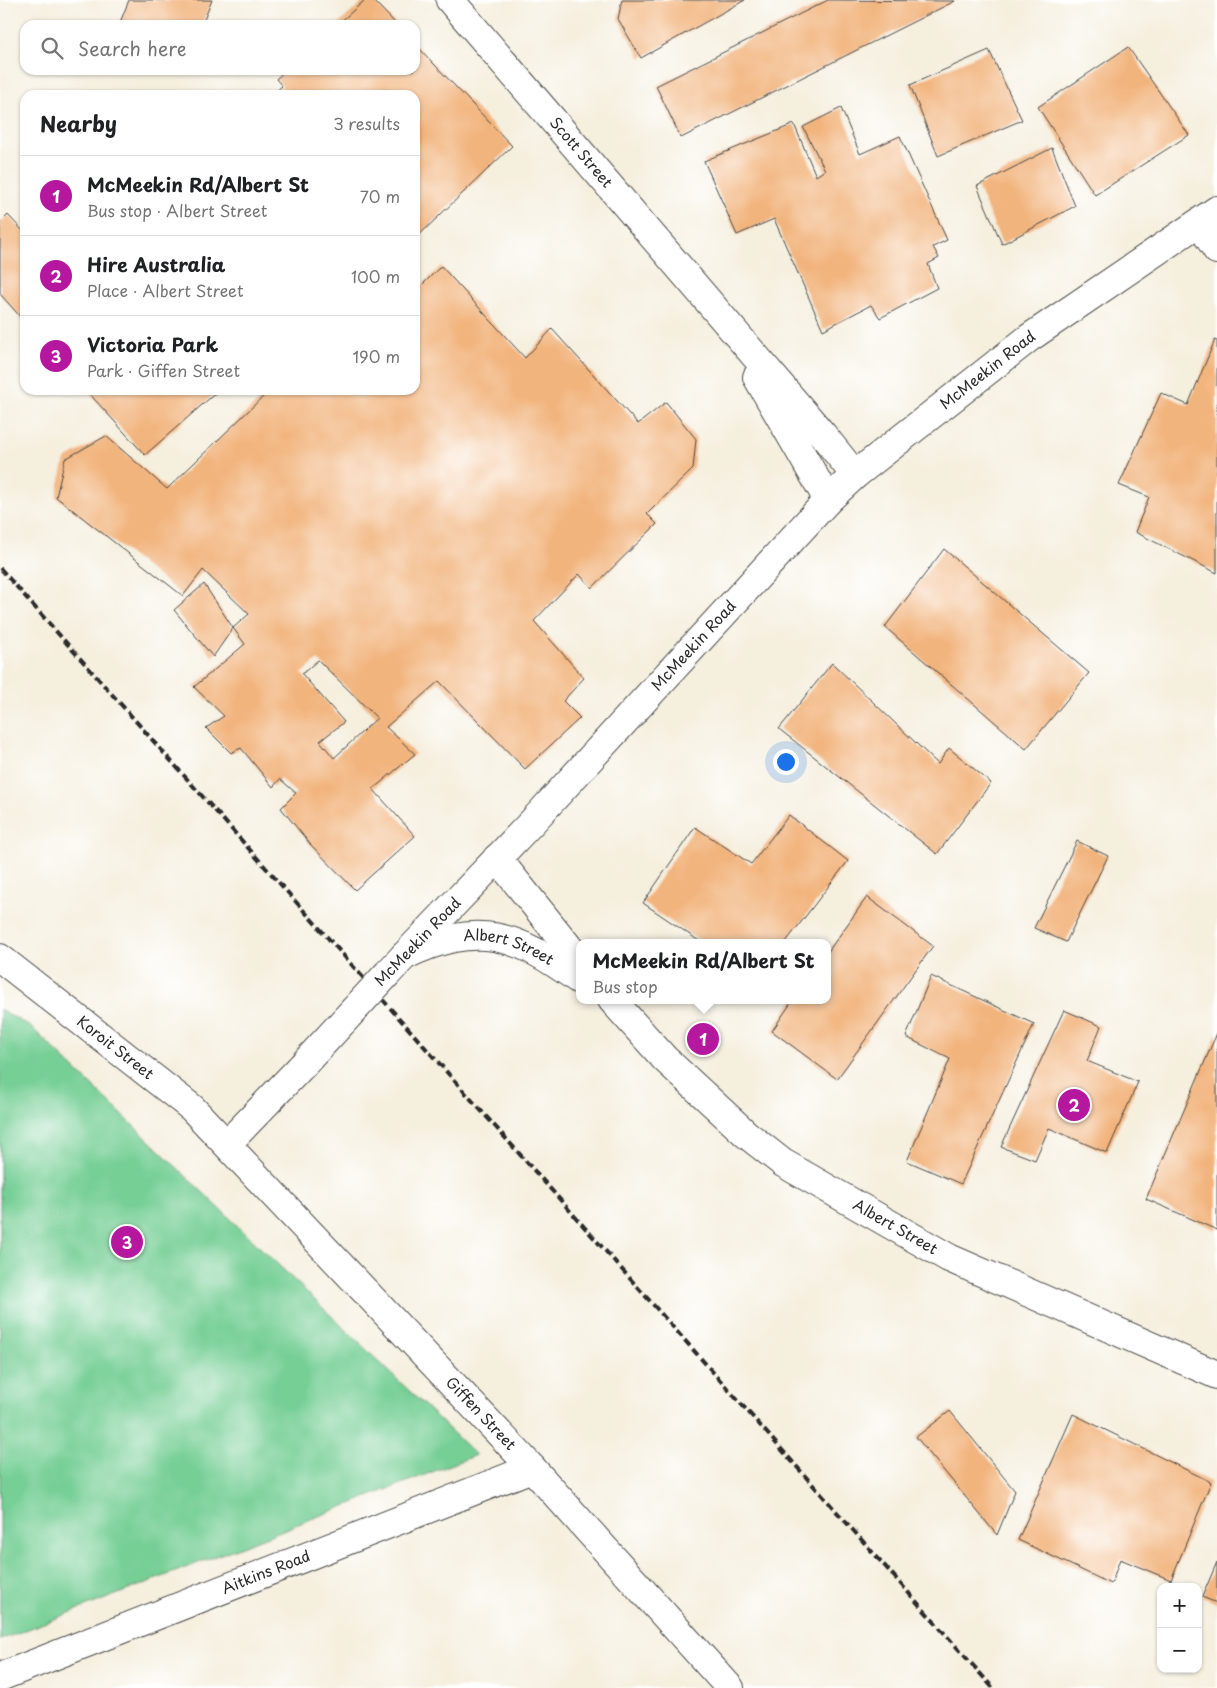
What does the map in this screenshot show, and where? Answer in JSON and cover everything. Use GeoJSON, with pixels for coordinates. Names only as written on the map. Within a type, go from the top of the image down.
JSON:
{"type":"FeatureCollection","features":[{"type":"Feature","properties":{"kind":"street","name":"Scott Street"},"geometry":{"type":"LineString","coordinates":[[450,0],[823,435],[855,475]]}},
{"type":"Feature","properties":{"kind":"street"},"geometry":{"type":"LineString","coordinates":[[1208,217],[1217,250]]}},
{"type":"Feature","properties":{"kind":"street","name":"McMeekin Road"},"geometry":{"type":"LineString","coordinates":[[227,1144],[497,858],[828,500],[855,475],[1029,338],[1208,217]]}},
{"type":"Feature","properties":{"kind":"street","name":"Scott Street"},"geometry":{"type":"LineString","coordinates":[[712,306],[745,357],[828,500]]}},
{"type":"Feature","properties":{"kind":"street","name":"Albert Street"},"geometry":{"type":"LineString","coordinates":[[497,858],[576,956]]}},
{"type":"Feature","properties":{"kind":"street","name":"Albert Street"},"geometry":{"type":"LineString","coordinates":[[396,965],[421,948],[455,938],[495,936],[508,938],[539,953],[576,978]]}},
{"type":"Feature","properties":{"kind":"street","name":"Koroit Street"},"geometry":{"type":"LineString","coordinates":[[0,958],[192,1108],[227,1144]]}},
{"type":"Feature","properties":{"kind":"street","name":"Albert Street"},"geometry":{"type":"LineString","coordinates":[[612,1004],[665,1059],[710,1101],[783,1163],[949,1258],[1217,1375]]}},
{"type":"Feature","properties":{"kind":"street","name":"Giffen Street"},"geometry":{"type":"LineString","coordinates":[[227,1144],[532,1468],[730,1688]]}},
{"type":"Feature","properties":{"kind":"street","name":"Aitkins Road"},"geometry":{"type":"LineString","coordinates":[[0,1677],[532,1468]]}},
{"type":"Feature","properties":{"kind":"green space"},"geometry":{"type":"Polygon","coordinates":[[[0,1009],[32,1028],[476,1455],[0,1640],[0,1009]]]}},
{"type":"Feature","properties":{"kind":"building"},"geometry":{"type":"Polygon","coordinates":[[[129,0],[212,0],[204,20],[121,20],[129,0]]]}},
{"type":"Feature","properties":{"kind":"building"},"geometry":{"type":"Polygon","coordinates":[[[365,0],[373,0],[392,20],[343,20],[365,0]]]}},
{"type":"Feature","properties":{"kind":"building"},"geometry":{"type":"Polygon","coordinates":[[[622,0],[745,0],[641,58],[618,19],[622,0]]]}},
{"type":"Feature","properties":{"kind":"building"},"geometry":{"type":"Polygon","coordinates":[[[828,0],[955,1],[681,138],[656,86],[828,0]]]}},
{"type":"Feature","properties":{"kind":"building"},"geometry":{"type":"Polygon","coordinates":[[[1128,47],[1189,135],[1095,195],[1038,107],[1128,47]]]}},
{"type":"Feature","properties":{"kind":"building"},"geometry":{"type":"Polygon","coordinates":[[[420,49],[512,146],[420,234],[420,90],[278,90],[282,86],[276,79],[280,75],[420,75],[420,49]]]}},
{"type":"Feature","properties":{"kind":"building"},"geometry":{"type":"Polygon","coordinates":[[[989,50],[1022,120],[938,156],[910,85],[989,50]]]}},
{"type":"Feature","properties":{"kind":"building"},"geometry":{"type":"Polygon","coordinates":[[[841,108],[860,154],[900,136],[947,240],[933,247],[939,258],[928,264],[937,288],[880,318],[871,305],[823,330],[774,219],[737,235],[704,161],[794,124],[816,176],[825,170],[803,127],[841,108]]]}},
{"type":"Feature","properties":{"kind":"building"},"geometry":{"type":"Polygon","coordinates":[[[1052,148],[1075,206],[1002,244],[977,186],[1052,148]]]}},
{"type":"Feature","properties":{"kind":"building"},"geometry":{"type":"Polygon","coordinates":[[[8,215],[20,228],[20,316],[0,294],[0,223],[8,215]]]}},
{"type":"Feature","properties":{"kind":"building"},"geometry":{"type":"Polygon","coordinates":[[[441,266],[525,358],[552,329],[638,424],[666,402],[696,439],[693,469],[647,514],[657,524],[592,588],[579,574],[534,621],[584,678],[563,701],[580,718],[525,769],[439,681],[386,727],[415,754],[373,789],[415,836],[355,890],[310,844],[281,808],[296,793],[280,779],[273,787],[241,748],[231,753],[206,728],[224,716],[194,687],[245,644],[233,628],[249,614],[203,570],[183,596],[56,497],[65,459],[106,436],[167,489],[265,395],[420,395],[420,287],[441,266]],[[318,660],[302,674],[344,722],[320,741],[334,758],[377,718],[318,660]]]}},
{"type":"Feature","properties":{"kind":"building"},"geometry":{"type":"Polygon","coordinates":[[[1215,340],[1217,341],[1217,573],[1135,532],[1149,497],[1119,485],[1161,393],[1188,405],[1215,340]]]}},
{"type":"Feature","properties":{"kind":"building"},"geometry":{"type":"Polygon","coordinates":[[[91,395],[213,395],[145,455],[91,395]]]}},
{"type":"Feature","properties":{"kind":"building"},"geometry":{"type":"Polygon","coordinates":[[[944,549],[1089,673],[1026,749],[885,627],[944,549]]]}},
{"type":"Feature","properties":{"kind":"building"},"geometry":{"type":"Polygon","coordinates":[[[204,584],[233,628],[213,657],[174,610],[204,584]]]}},
{"type":"Feature","properties":{"kind":"building"},"geometry":{"type":"Polygon","coordinates":[[[832,663],[938,764],[949,748],[991,783],[937,854],[779,729],[832,663]]]}},
{"type":"Feature","properties":{"kind":"building"},"geometry":{"type":"Polygon","coordinates":[[[789,815],[848,861],[788,939],[696,939],[643,903],[695,827],[751,864],[789,815]]]}},
{"type":"Feature","properties":{"kind":"building"},"geometry":{"type":"Polygon","coordinates":[[[1077,841],[1108,856],[1066,942],[1034,928],[1077,841]]]}},
{"type":"Feature","properties":{"kind":"building"},"geometry":{"type":"Polygon","coordinates":[[[867,897],[933,946],[837,1079],[772,1031],[790,1004],[831,1004],[831,947],[867,897]]]}},
{"type":"Feature","properties":{"kind":"building"},"geometry":{"type":"Polygon","coordinates":[[[931,976],[1034,1024],[961,1184],[907,1161],[950,1059],[906,1037],[931,976]]]}},
{"type":"Feature","properties":{"kind":"building"},"geometry":{"type":"Polygon","coordinates":[[[1064,1010],[1101,1026],[1087,1061],[1138,1082],[1107,1153],[1049,1128],[1035,1160],[1001,1147],[1064,1010]]]}},
{"type":"Feature","properties":{"kind":"building"},"geometry":{"type":"Polygon","coordinates":[[[1217,1033],[1217,1230],[1146,1199],[1217,1033]]]}},
{"type":"Feature","properties":{"kind":"building"},"geometry":{"type":"Polygon","coordinates":[[[950,1411],[1015,1491],[997,1535],[916,1437],[950,1411]]]}},
{"type":"Feature","properties":{"kind":"building"},"geometry":{"type":"Polygon","coordinates":[[[1073,1414],[1211,1482],[1171,1580],[1120,1559],[1111,1584],[1018,1540],[1073,1414]]]}},
{"type":"Feature","properties":{"kind":"building"},"geometry":{"type":"Polygon","coordinates":[[[1217,1562],[1217,1603],[1202,1597],[1217,1562]]]}},
{"type":"Feature","properties":{"kind":"railway"},"geometry":{"type":"LineString","coordinates":[[0,568],[993,1688]]}},
{"type":"Feature","properties":{"kind":"place","name":"McMeekin Rd/Albert St"},"geometry":{"type":"Point","coordinates":[703,1039]}},
{"type":"Feature","properties":{"kind":"place","name":"Hire Australia"},"geometry":{"type":"Point","coordinates":[1074,1105]}},
{"type":"Feature","properties":{"kind":"place","name":"Victoria Park"},"geometry":{"type":"Point","coordinates":[127,1242]}}]}
